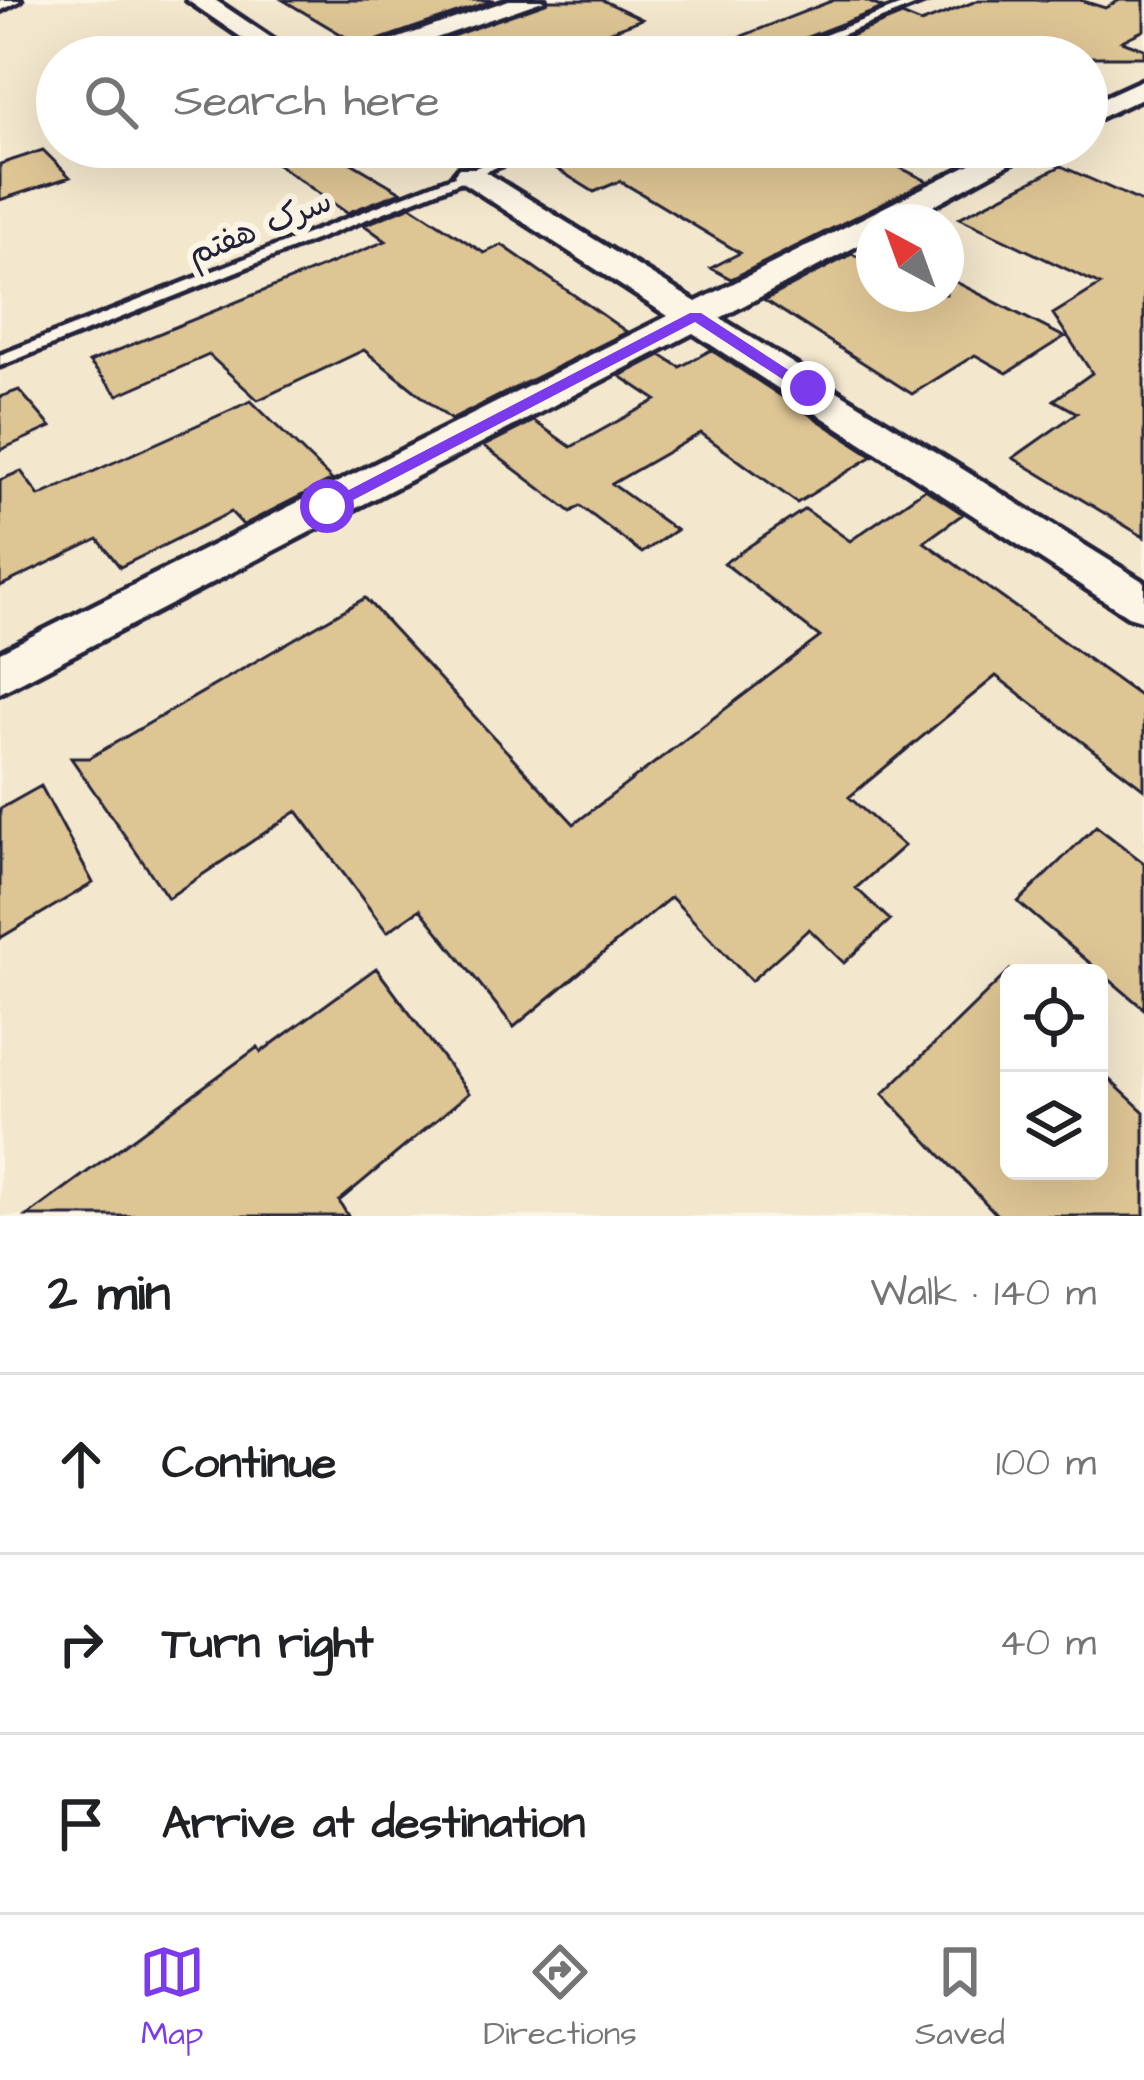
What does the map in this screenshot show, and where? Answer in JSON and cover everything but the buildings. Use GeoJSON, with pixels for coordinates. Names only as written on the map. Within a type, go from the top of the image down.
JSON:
{"type":"FeatureCollection","features":[{"type":"Feature","properties":{"kind":"street"},"geometry":{"type":"LineString","coordinates":[[200,0],[255,36]]}},
{"type":"Feature","properties":{"kind":"street"},"geometry":{"type":"LineString","coordinates":[[422,36],[533,0]]}},
{"type":"Feature","properties":{"kind":"street"},"geometry":{"type":"LineString","coordinates":[[1108,105],[1144,87]]}},
{"type":"Feature","properties":{"kind":"street"},"geometry":{"type":"LineString","coordinates":[[914,204],[985,168]]}},
{"type":"Feature","properties":{"kind":"street"},"geometry":{"type":"LineString","coordinates":[[469,175],[1144,604]]}},
{"type":"Feature","properties":{"kind":"street"},"geometry":{"type":"LineString","coordinates":[[0,674],[856,234]]}},
{"type":"Feature","properties":{"kind":"lane"},"geometry":{"type":"LineString","coordinates":[[831,36],[924,0]]}},
{"type":"Feature","properties":{"kind":"lane","name":"سرک هفتم"},"geometry":{"type":"LineString","coordinates":[[0,361],[487,168]]}},
{"type":"Feature","properties":{"kind":"shaded area"},"geometry":{"type":"Polygon","coordinates":[[[0,0],[1144,0],[1144,1216],[0,1216],[0,0]]]}},
{"type":"Feature","properties":{"kind":"route"},"geometry":{"type":"LineString","coordinates":[[327,506],[695,316],[808,388]]}}]}
